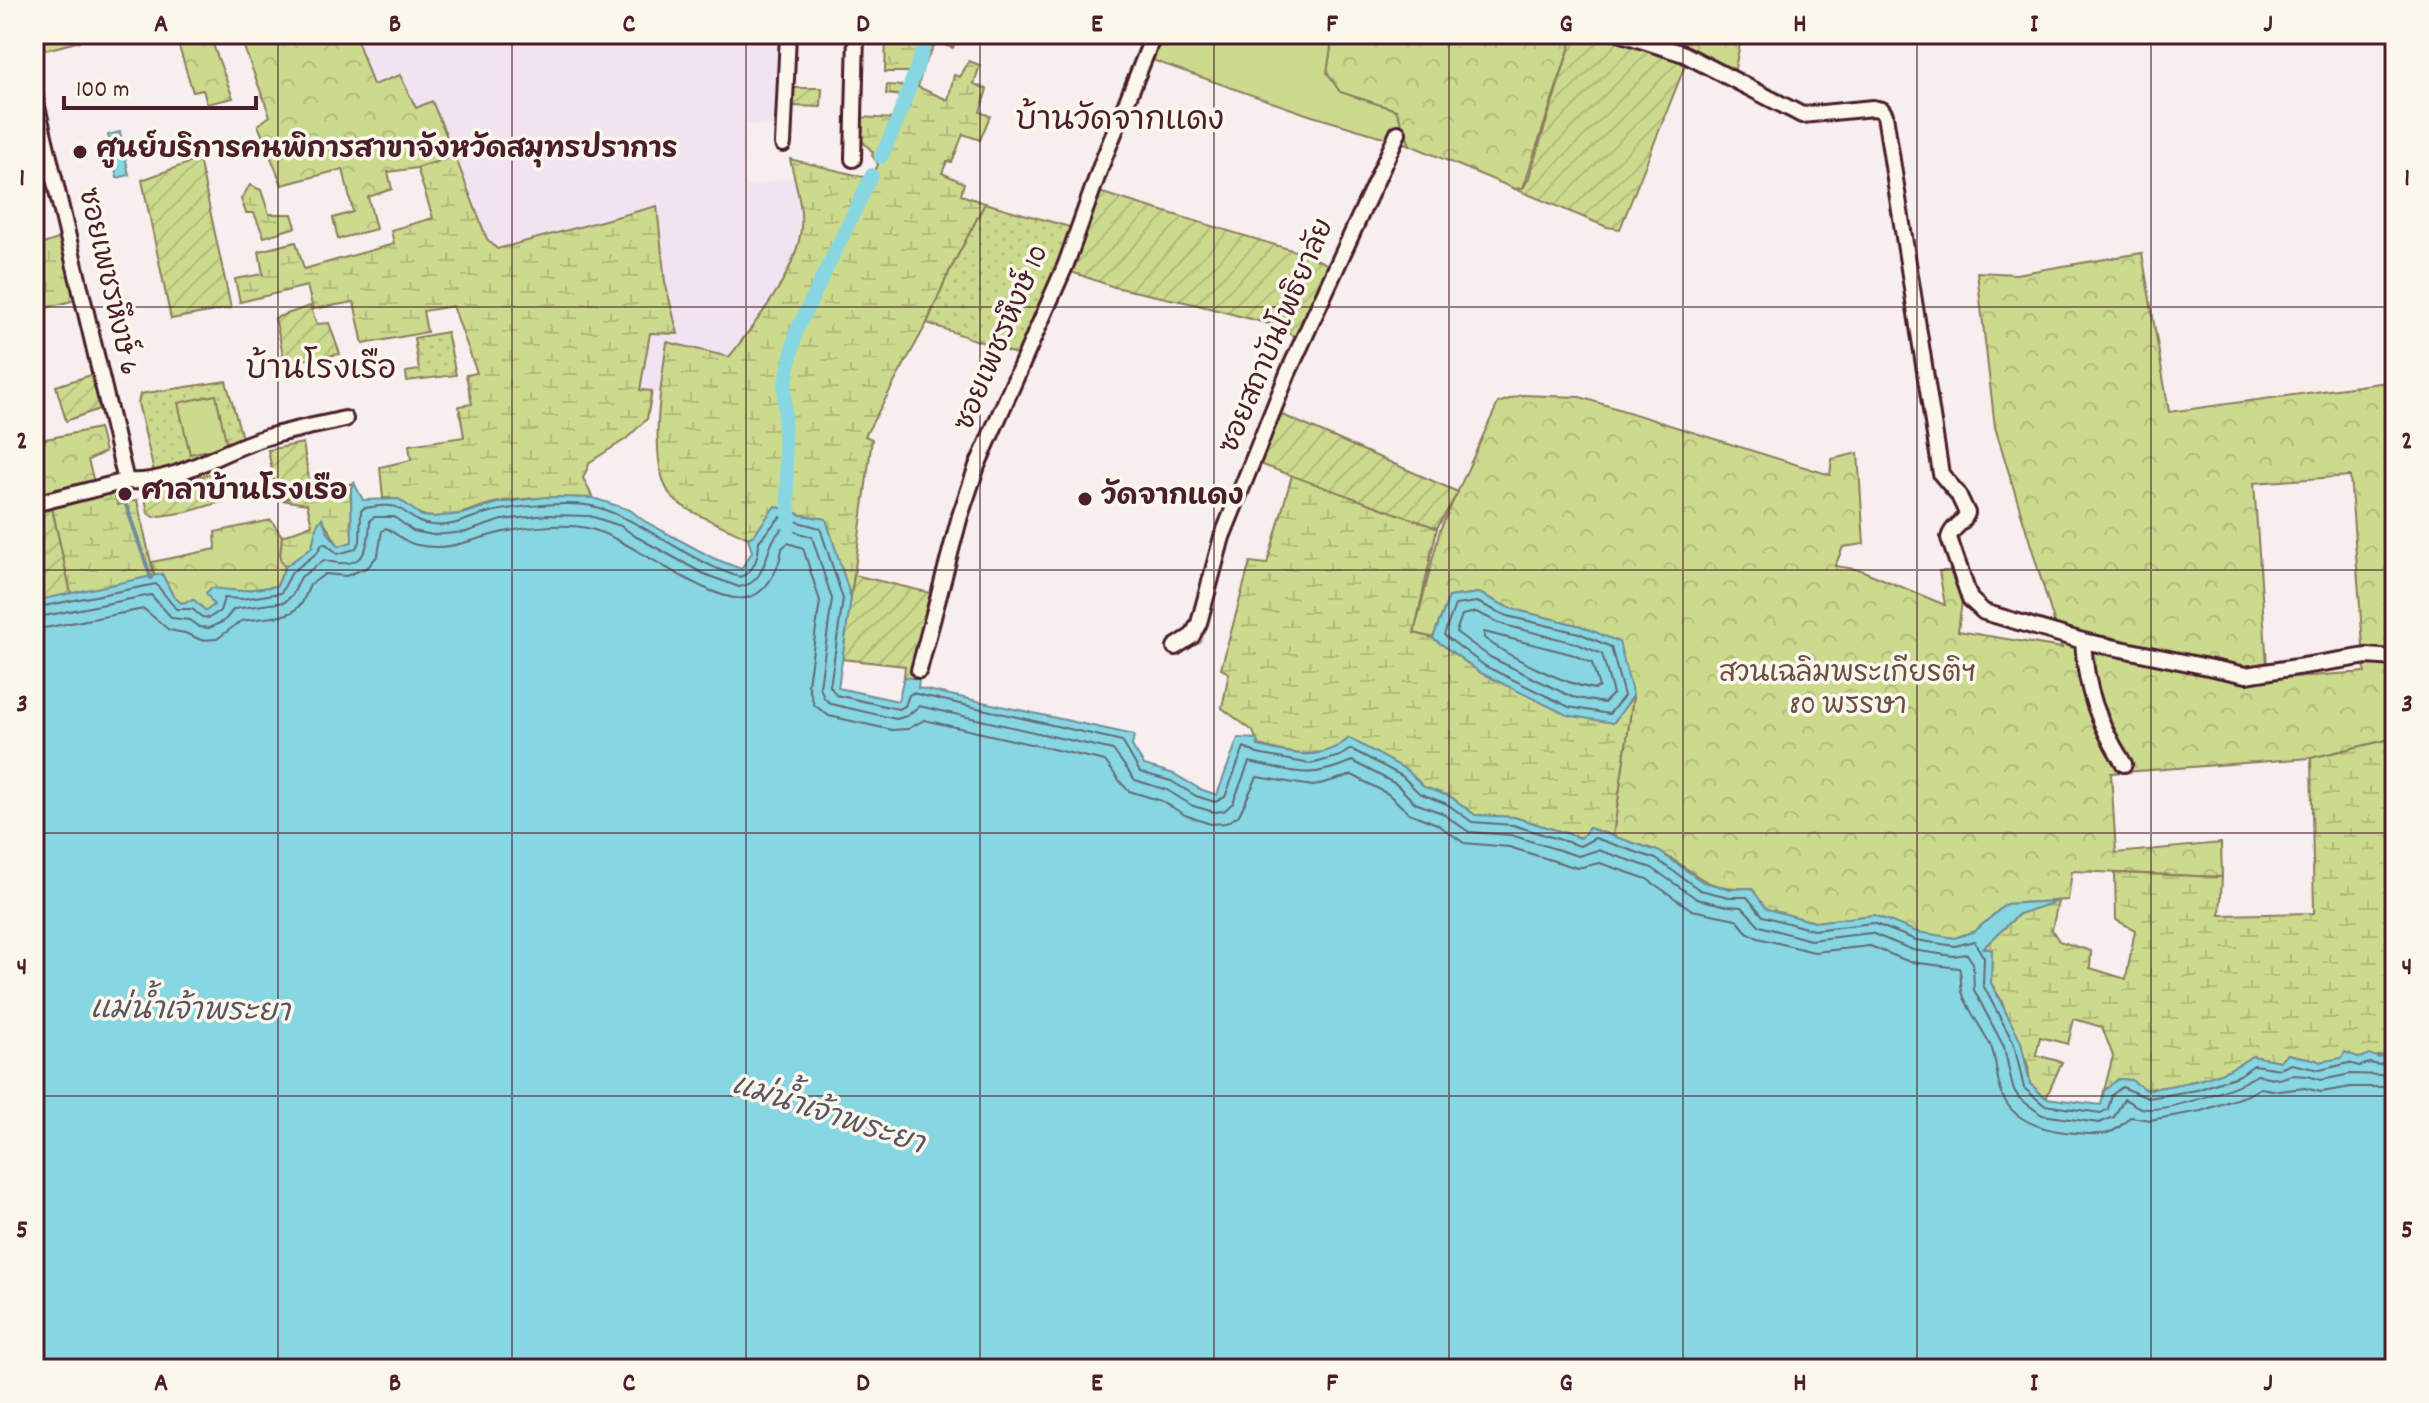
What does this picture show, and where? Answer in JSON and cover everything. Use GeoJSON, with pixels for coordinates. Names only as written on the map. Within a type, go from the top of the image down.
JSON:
{"type":"FeatureCollection","features":[{"type":"Feature","properties":{"kind":"street"},"geometry":{"type":"LineString","coordinates":[[783,144],[788,34]]}},
{"type":"Feature","properties":{"kind":"street"},"geometry":{"type":"LineString","coordinates":[[853,159],[856,34]]}},
{"type":"Feature","properties":{"kind":"street","name":"ซอยเพชรหึงษ์ 10"},"geometry":{"type":"LineString","coordinates":[[919,670],[960,516],[977,466],[1066,264],[1098,172],[1154,34]]}},
{"type":"Feature","properties":{"kind":"street"},"geometry":{"type":"LineString","coordinates":[[1622,34],[1684,54],[1802,115],[1873,108],[1882,110],[1941,474],[1958,494],[1967,513],[1949,538],[1970,599],[1984,612],[2083,641],[2246,675],[2367,656],[2395,658]]}},
{"type":"Feature","properties":{"kind":"street","name":"ซอยเพชรหึงษ์ 6"},"geometry":{"type":"LineString","coordinates":[[34,94],[126,481]]}},
{"type":"Feature","properties":{"kind":"street","name":"ซอยสถาบันโพธิยาลัย"},"geometry":{"type":"LineString","coordinates":[[1175,647],[1192,636],[1199,623],[1222,537],[1288,373],[1398,133]]}},
{"type":"Feature","properties":{"kind":"street"},"geometry":{"type":"LineString","coordinates":[[34,504],[126,481],[136,482],[174,474],[266,437],[345,419]]}},
{"type":"Feature","properties":{"kind":"street"},"geometry":{"type":"LineString","coordinates":[[2083,641],[2084,667],[2094,708],[2124,764]]}},
{"type":"Feature","properties":{"kind":"shaded area"},"geometry":{"type":"Polygon","coordinates":[[[355,34],[782,34],[777,126],[745,125],[743,180],[749,187],[794,176],[801,214],[792,266],[755,324],[728,357],[667,342],[660,394],[640,390],[650,332],[678,334],[665,282],[657,206],[497,249],[487,239],[432,101],[416,108],[373,85],[355,34]]]}},
{"type":"Feature","properties":{"kind":"green space"},"geometry":{"type":"Polygon","coordinates":[[[108,34],[34,53],[34,36],[108,34]]]}},
{"type":"Feature","properties":{"kind":"green space"},"geometry":{"type":"Polygon","coordinates":[[[175,34],[209,34],[233,98],[207,104],[203,90],[193,92],[175,34]]]}},
{"type":"Feature","properties":{"kind":"green space"},"geometry":{"type":"Polygon","coordinates":[[[239,34],[355,34],[373,85],[400,75],[416,108],[432,101],[455,156],[417,168],[388,172],[392,189],[368,197],[376,229],[338,239],[333,218],[353,212],[343,169],[282,185],[258,125],[270,116],[239,34]]]}},
{"type":"Feature","properties":{"kind":"green space"},"geometry":{"type":"Polygon","coordinates":[[[886,34],[947,34],[957,37],[953,48],[936,42],[923,67],[918,87],[948,100],[954,75],[960,77],[969,61],[980,65],[974,84],[987,89],[980,112],[990,116],[980,140],[963,134],[952,162],[947,161],[942,173],[964,183],[961,195],[985,203],[947,276],[927,323],[865,436],[872,439],[851,598],[825,519],[776,506],[754,535],[748,538],[677,502],[667,489],[661,471],[659,402],[667,342],[729,357],[765,309],[788,271],[796,252],[801,214],[790,159],[872,179],[878,164],[873,152],[860,139],[857,117],[897,119],[904,96],[886,94],[887,85],[908,86],[908,72],[885,72],[886,34]]]}},
{"type":"Feature","properties":{"kind":"green space"},"geometry":{"type":"Polygon","coordinates":[[[1162,34],[1333,34],[1327,73],[1340,92],[1396,110],[1410,145],[1309,115],[1152,60],[1162,34]]]}},
{"type":"Feature","properties":{"kind":"green space"},"geometry":{"type":"Polygon","coordinates":[[[1333,34],[1574,34],[1523,188],[1515,189],[1410,145],[1396,110],[1340,92],[1327,73],[1333,34]]]}},
{"type":"Feature","properties":{"kind":"green space"},"geometry":{"type":"Polygon","coordinates":[[[1574,34],[1618,39],[1686,63],[1620,229],[1607,227],[1515,189],[1523,188],[1528,180],[1574,34]]]}},
{"type":"Feature","properties":{"kind":"green space"},"geometry":{"type":"Polygon","coordinates":[[[1639,34],[1742,34],[1734,73],[1697,52],[1639,34]]]}},
{"type":"Feature","properties":{"kind":"green space"},"geometry":{"type":"Polygon","coordinates":[[[793,88],[822,88],[821,107],[792,106],[793,88]]]}},
{"type":"Feature","properties":{"kind":"green space"},"geometry":{"type":"Polygon","coordinates":[[[34,133],[48,190],[34,194],[34,133]]]}},
{"type":"Feature","properties":{"kind":"green space"},"geometry":{"type":"Polygon","coordinates":[[[455,156],[487,239],[497,249],[657,206],[665,282],[678,334],[650,333],[640,390],[652,391],[647,419],[626,439],[590,462],[583,478],[593,498],[511,500],[442,517],[425,516],[399,501],[383,498],[380,467],[411,460],[409,445],[464,437],[459,406],[472,404],[466,375],[477,373],[453,306],[423,311],[427,332],[363,344],[354,302],[313,309],[307,286],[240,302],[235,279],[263,274],[259,251],[296,242],[304,269],[394,244],[391,230],[433,218],[417,168],[455,156]]]}},
{"type":"Feature","properties":{"kind":"green space"},"geometry":{"type":"Polygon","coordinates":[[[199,159],[231,308],[171,319],[142,180],[199,159]]]}},
{"type":"Feature","properties":{"kind":"green space"},"geometry":{"type":"Polygon","coordinates":[[[250,185],[261,190],[269,214],[292,214],[296,227],[264,237],[254,213],[246,213],[241,199],[250,185]]]}},
{"type":"Feature","properties":{"kind":"green space"},"geometry":{"type":"Polygon","coordinates":[[[1099,192],[1305,254],[1331,266],[1295,337],[1277,326],[1114,287],[1063,269],[1099,192]]]}},
{"type":"Feature","properties":{"kind":"green space"},"geometry":{"type":"Polygon","coordinates":[[[985,203],[1073,228],[1018,355],[927,323],[947,276],[985,203]]]}},
{"type":"Feature","properties":{"kind":"green space"},"geometry":{"type":"Polygon","coordinates":[[[64,237],[79,299],[34,311],[34,247],[64,237]]]}},
{"type":"Feature","properties":{"kind":"green space","name":"สวนเฉลิมพระเกียรติฯ 80 พรรษา"},"geometry":{"type":"Polygon","coordinates":[[[2142,253],[2169,412],[2395,381],[2395,738],[2311,758],[2111,773],[2116,853],[2221,843],[2222,877],[2072,871],[2068,900],[2006,904],[1975,931],[1955,938],[1915,932],[1874,915],[1815,922],[1766,909],[1751,888],[1710,883],[1661,853],[1613,836],[1633,696],[1581,626],[1509,608],[1479,593],[1449,597],[1433,638],[1414,633],[1440,530],[1498,403],[1521,395],[1580,397],[1830,475],[1832,459],[1858,453],[1864,544],[1843,547],[1835,566],[1861,570],[1945,605],[1939,571],[1950,571],[1962,601],[1958,631],[2062,648],[1995,427],[1977,272],[2016,274],[2142,253]],[[2350,476],[2254,483],[2268,679],[2365,672],[2350,476]]]}},
{"type":"Feature","properties":{"kind":"green space"},"geometry":{"type":"Polygon","coordinates":[[[310,306],[317,324],[329,323],[340,354],[285,363],[275,318],[310,306]]]}},
{"type":"Feature","properties":{"kind":"green space"},"geometry":{"type":"Polygon","coordinates":[[[447,332],[456,375],[407,381],[406,372],[419,370],[414,338],[447,332]]]}},
{"type":"Feature","properties":{"kind":"green space"},"geometry":{"type":"Polygon","coordinates":[[[94,374],[102,408],[66,421],[56,386],[94,374]]]}},
{"type":"Feature","properties":{"kind":"green space"},"geometry":{"type":"Polygon","coordinates":[[[226,381],[243,441],[166,472],[154,472],[138,403],[140,394],[226,381]]]}},
{"type":"Feature","properties":{"kind":"green space"},"geometry":{"type":"Polygon","coordinates":[[[216,395],[227,446],[190,454],[178,403],[216,395]]]}},
{"type":"Feature","properties":{"kind":"green space"},"geometry":{"type":"Polygon","coordinates":[[[1278,413],[1458,492],[1437,528],[1257,463],[1278,413]]]}},
{"type":"Feature","properties":{"kind":"green space"},"geometry":{"type":"Polygon","coordinates":[[[99,428],[105,452],[88,460],[95,486],[34,502],[34,445],[41,440],[99,428]]]}},
{"type":"Feature","properties":{"kind":"green space"},"geometry":{"type":"Polygon","coordinates":[[[303,443],[311,492],[278,500],[268,450],[303,443]]]}},
{"type":"Feature","properties":{"kind":"green space"},"geometry":{"type":"Polygon","coordinates":[[[216,472],[222,477],[224,501],[187,512],[153,517],[148,513],[144,492],[216,472]]]}},
{"type":"Feature","properties":{"kind":"green space"},"geometry":{"type":"Polygon","coordinates":[[[1292,475],[1437,528],[1414,633],[1433,638],[1481,673],[1613,723],[1633,696],[1613,836],[1589,828],[1582,838],[1514,817],[1475,815],[1451,797],[1424,787],[1406,770],[1349,739],[1327,751],[1305,754],[1258,745],[1253,731],[1222,708],[1229,673],[1221,669],[1250,562],[1267,564],[1292,475]]]}},
{"type":"Feature","properties":{"kind":"green space"},"geometry":{"type":"Polygon","coordinates":[[[354,483],[351,489],[352,542],[339,547],[322,518],[317,525],[312,547],[285,567],[280,559],[282,536],[312,525],[307,504],[281,500],[354,483]]]}},
{"type":"Feature","properties":{"kind":"green space"},"geometry":{"type":"Polygon","coordinates":[[[113,490],[118,505],[137,500],[154,576],[71,594],[51,504],[113,490]]]}},
{"type":"Feature","properties":{"kind":"green space"},"geometry":{"type":"Polygon","coordinates":[[[51,504],[71,594],[34,601],[34,507],[51,504]]]}},
{"type":"Feature","properties":{"kind":"green space"},"geometry":{"type":"Polygon","coordinates":[[[271,520],[282,536],[280,559],[285,567],[277,586],[240,591],[211,589],[210,597],[215,605],[206,611],[194,600],[181,603],[173,596],[162,574],[154,576],[152,562],[216,549],[215,532],[271,520]]]}},
{"type":"Feature","properties":{"kind":"green space"},"geometry":{"type":"Polygon","coordinates":[[[854,575],[935,594],[919,679],[904,677],[905,666],[842,659],[854,575]]]}},
{"type":"Feature","properties":{"kind":"green space"},"geometry":{"type":"Polygon","coordinates":[[[2395,738],[2395,1051],[2367,1058],[2320,1062],[2288,1054],[2280,1061],[2252,1056],[2227,1070],[2187,1083],[2145,1090],[2131,1080],[2119,1079],[2104,1091],[2113,1056],[2102,1027],[2074,1019],[2068,1044],[2040,1037],[2036,1055],[2062,1062],[2046,1098],[2030,1084],[2028,1066],[1991,983],[1992,951],[1983,948],[2019,914],[2058,901],[2052,930],[2059,941],[2091,951],[2090,968],[2126,979],[2135,930],[2116,920],[2115,873],[2222,877],[2220,915],[2314,913],[2311,758],[2395,738]]]}},
{"type":"Feature","properties":{"kind":"water"},"geometry":{"type":"Polygon","coordinates":[[[120,132],[129,175],[117,178],[108,135],[120,132]]]}},
{"type":"Feature","properties":{"kind":"water","name":"แม่น้ำเจ้าพระยา"},"geometry":{"type":"Polygon","coordinates":[[[354,483],[363,500],[399,499],[422,516],[433,517],[462,514],[498,503],[546,497],[593,498],[630,510],[644,521],[713,558],[741,569],[752,552],[748,538],[754,535],[775,506],[826,519],[851,598],[838,688],[898,701],[904,677],[919,679],[918,688],[1134,735],[1132,746],[1144,765],[1174,774],[1217,795],[1238,738],[1257,739],[1258,746],[1282,752],[1316,754],[1349,738],[1407,770],[1424,787],[1451,797],[1475,815],[1514,817],[1581,838],[1589,828],[1660,852],[1703,882],[1730,889],[1751,888],[1767,909],[1814,922],[1874,915],[1917,932],[1955,938],[1975,931],[2006,904],[2058,901],[2019,914],[1983,948],[1992,950],[1991,983],[2021,1042],[2030,1084],[2046,1098],[2101,1105],[2104,1091],[2118,1079],[2131,1080],[2146,1090],[2215,1075],[2252,1056],[2280,1061],[2288,1054],[2320,1062],[2341,1058],[2345,1052],[2360,1058],[2369,1054],[2379,1058],[2395,1051],[2395,1369],[34,1369],[34,601],[162,574],[173,596],[181,603],[194,600],[206,611],[214,605],[206,593],[211,588],[240,591],[277,586],[285,567],[312,547],[317,525],[322,518],[328,533],[339,546],[352,542],[351,488],[354,483]]]}},
{"type":"Feature","properties":{"kind":"water"},"geometry":{"type":"Polygon","coordinates":[[[1479,593],[1509,608],[1581,626],[1619,642],[1633,696],[1613,723],[1567,715],[1481,673],[1433,638],[1449,597],[1479,593]]]}},
{"type":"Feature","properties":{"kind":"waterway"},"geometry":{"type":"LineString","coordinates":[[881,157],[929,34]]}},
{"type":"Feature","properties":{"kind":"waterway"},"geometry":{"type":"LineString","coordinates":[[790,527],[784,436],[785,385],[796,332],[872,175]]}},
{"type":"Feature","properties":{"kind":"waterway"},"geometry":{"type":"LineString","coordinates":[[126,505],[151,578]]}},
{"type":"Feature","properties":{"kind":"place","name":"ศูนย์บริการคนพิการสาขาจังหวัดสมุทรปราการ"},"geometry":{"type":"Point","coordinates":[80,152]}},
{"type":"Feature","properties":{"kind":"place","name":"ศาลาบ้านโรงเรือ"},"geometry":{"type":"Point","coordinates":[125,494]}},
{"type":"Feature","properties":{"kind":"place","name":"วัดจากแดง"},"geometry":{"type":"Point","coordinates":[1085,499]}},
{"type":"Feature","properties":{"kind":"district","name":"บ้านวัดจากแดง"},"geometry":{"type":"Point","coordinates":[1120,123]}},
{"type":"Feature","properties":{"kind":"district","name":"บ้านโรงเรือ"},"geometry":{"type":"Point","coordinates":[321,372]}}]}
